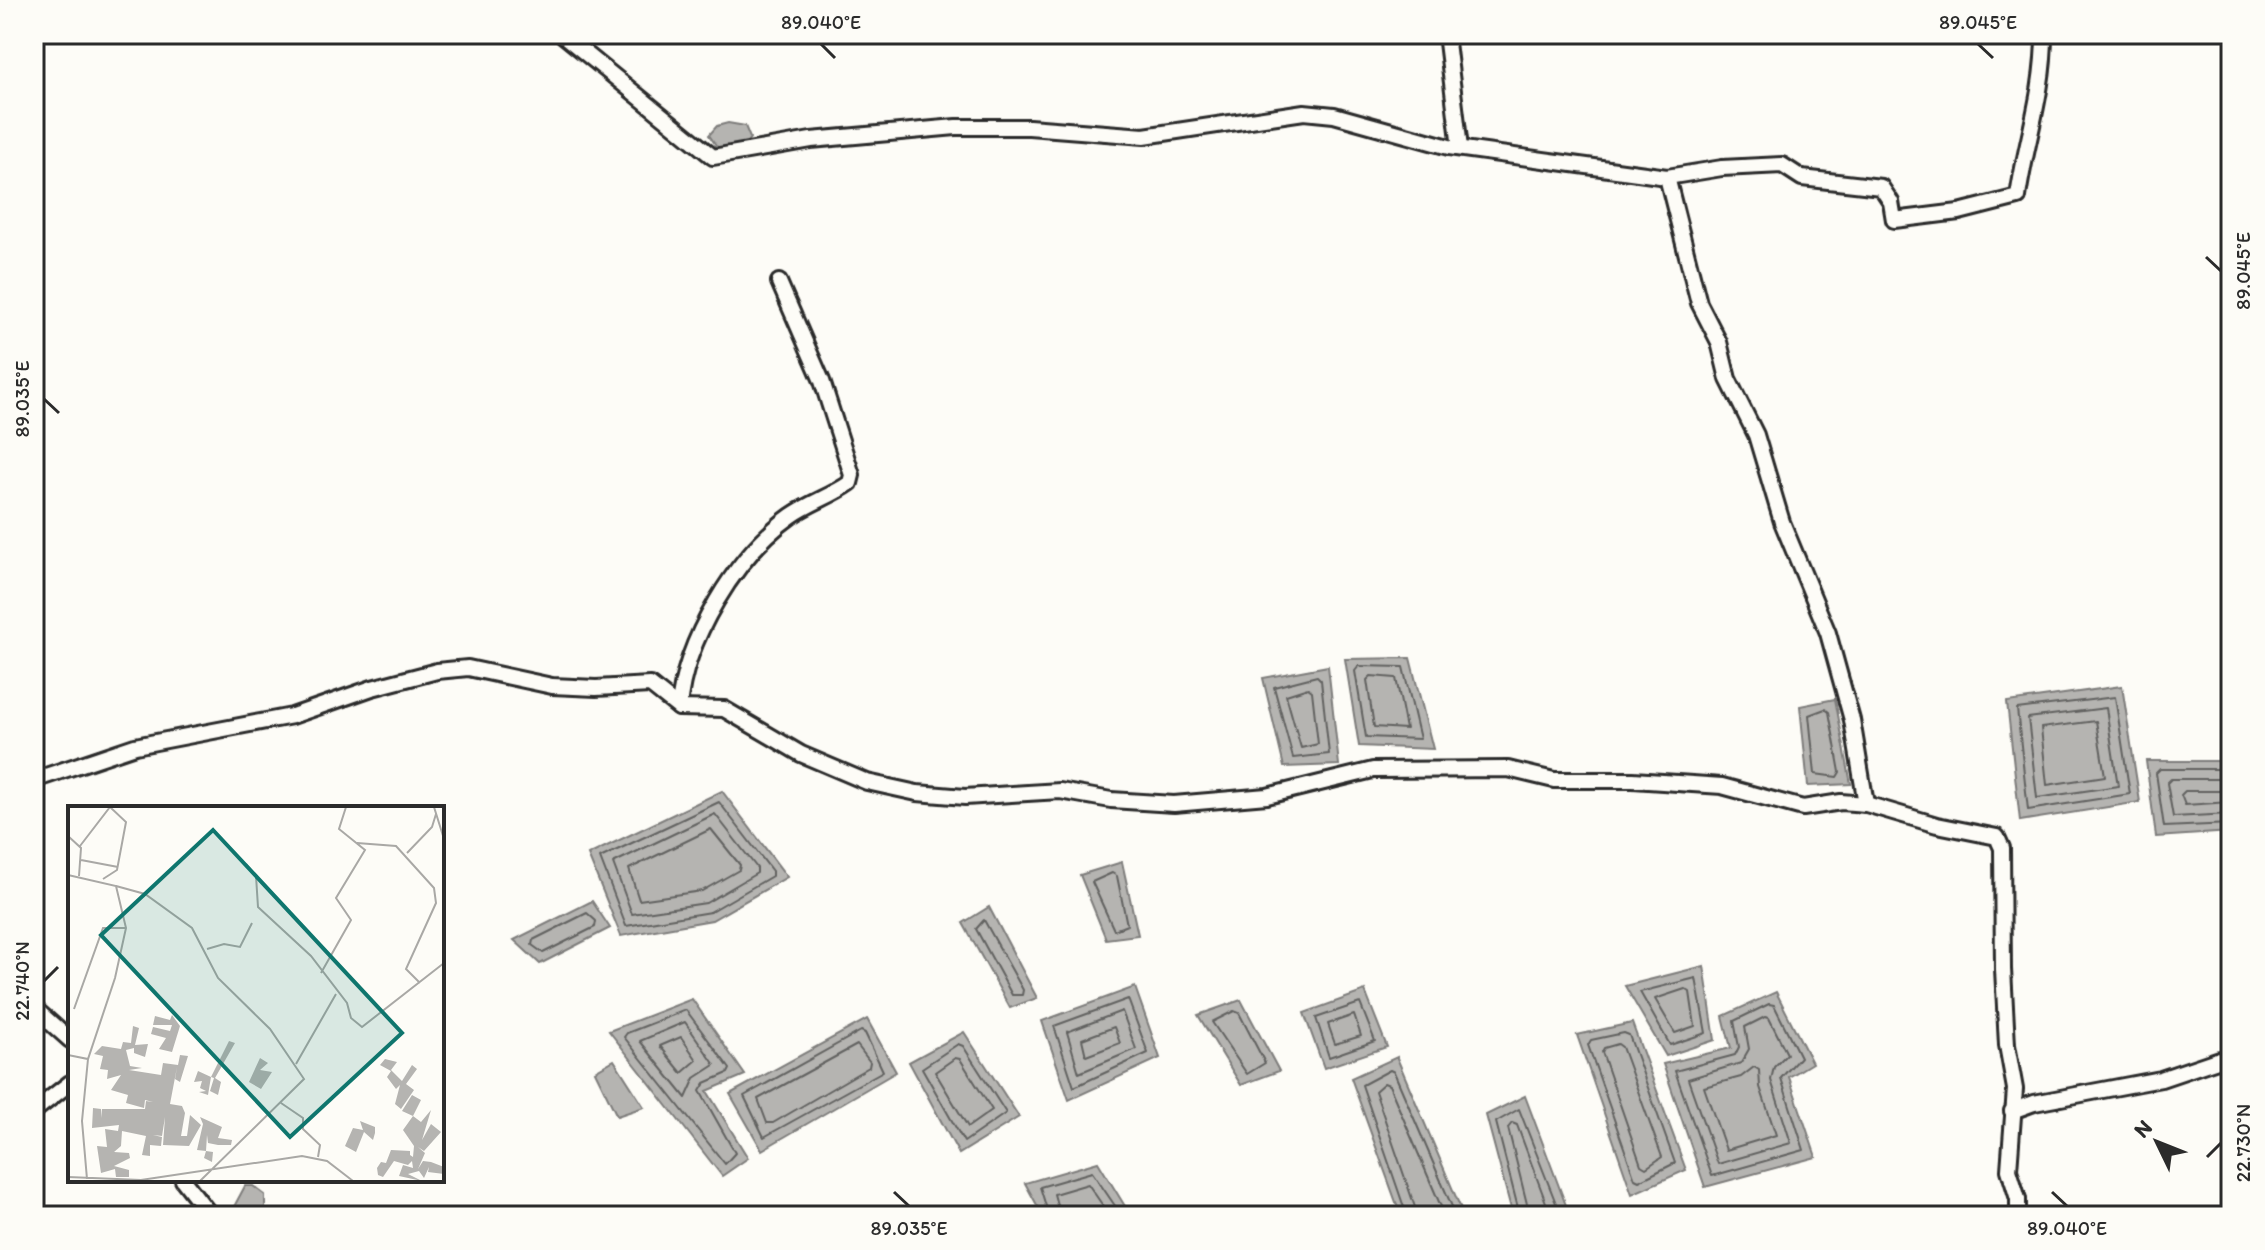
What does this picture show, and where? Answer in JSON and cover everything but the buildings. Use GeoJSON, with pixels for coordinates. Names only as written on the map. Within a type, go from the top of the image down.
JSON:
{"type":"FeatureCollection","features":[{"type":"Feature","properties":{"kind":"street"},"geometry":{"type":"LineString","coordinates":[[562,34],[713,157],[811,140],[947,127],[1029,127],[1144,136],[1304,112],[1334,115],[1460,148],[1667,177],[1722,168],[1782,165],[1802,178],[1881,187],[1891,202],[1894,220],[2010,201],[2018,197],[2026,146],[2038,112],[2044,34]]}},
{"type":"Feature","properties":{"kind":"street"},"geometry":{"type":"LineString","coordinates":[[1446,34],[1460,148]]}},
{"type":"Feature","properties":{"kind":"street"},"geometry":{"type":"LineString","coordinates":[[1667,177],[1699,303],[1719,342],[1726,371],[1756,435],[1782,522],[1828,633],[1852,720],[1866,804]]}},
{"type":"Feature","properties":{"kind":"street"},"geometry":{"type":"LineString","coordinates":[[679,708],[684,675],[711,612],[743,564],[795,513],[850,483],[852,475],[835,415],[779,282]]}},
{"type":"Feature","properties":{"kind":"street"},"geometry":{"type":"LineString","coordinates":[[34,780],[135,746],[292,716],[372,688],[437,671],[468,668],[552,686],[650,685],[679,708],[724,709],[801,754],[867,782],[917,793],[965,797],[1060,791],[1111,800],[1174,804],[1267,796],[1373,770],[1437,768],[1508,769],[1554,780],[1594,783],[1633,780],[1722,786],[1803,808],[1841,802],[1866,804],[1937,825],[1997,837],[2002,848],[2007,1045],[2015,1089],[2009,1170],[2018,1199],[2018,1216]]}},
{"type":"Feature","properties":{"kind":"street"},"geometry":{"type":"LineString","coordinates":[[34,1008],[68,1038]]}},
{"type":"Feature","properties":{"kind":"street"},"geometry":{"type":"LineString","coordinates":[[2012,1111],[2034,1103],[2161,1079],[2229,1062]]}},
{"type":"Feature","properties":{"kind":"street"},"geometry":{"type":"LineString","coordinates":[[34,1111],[68,1085]]}},
{"type":"Feature","properties":{"kind":"street"},"geometry":{"type":"LineString","coordinates":[[185,1182],[211,1216]]}},
{"type":"Feature","properties":{"kind":"water"},"geometry":{"type":"Polygon","coordinates":[[[728,123],[745,126],[750,138],[742,148],[720,151],[709,135],[717,126],[728,123]]]}},
{"type":"Feature","properties":{"kind":"water"},"geometry":{"type":"Polygon","coordinates":[[[1410,658],[1433,749],[1359,746],[1345,659],[1410,658]]]}},
{"type":"Feature","properties":{"kind":"water"},"geometry":{"type":"Polygon","coordinates":[[[1328,666],[1339,765],[1284,767],[1263,678],[1328,666]]]}},
{"type":"Feature","properties":{"kind":"water"},"geometry":{"type":"Polygon","coordinates":[[[2122,686],[2140,802],[2020,821],[2007,702],[2122,686]]]}},
{"type":"Feature","properties":{"kind":"water"},"geometry":{"type":"Polygon","coordinates":[[[1835,699],[1851,784],[1808,786],[1800,706],[1835,699]]]}},
{"type":"Feature","properties":{"kind":"water"},"geometry":{"type":"Polygon","coordinates":[[[2146,761],[2231,761],[2231,832],[2156,837],[2146,761]]]}},
{"type":"Feature","properties":{"kind":"water"},"geometry":{"type":"Polygon","coordinates":[[[722,791],[787,877],[712,920],[621,936],[588,855],[722,791]]]}},
{"type":"Feature","properties":{"kind":"water"},"geometry":{"type":"Polygon","coordinates":[[[1122,862],[1138,935],[1106,939],[1080,875],[1122,862]]]}},
{"type":"Feature","properties":{"kind":"water"},"geometry":{"type":"Polygon","coordinates":[[[592,901],[610,928],[540,964],[514,940],[592,901]]]}},
{"type":"Feature","properties":{"kind":"water"},"geometry":{"type":"Polygon","coordinates":[[[989,907],[1037,998],[1010,1008],[963,923],[989,907]]]}},
{"type":"Feature","properties":{"kind":"water"},"geometry":{"type":"Polygon","coordinates":[[[1704,966],[1715,1040],[1666,1056],[1625,986],[1704,966]]]}},
{"type":"Feature","properties":{"kind":"water"},"geometry":{"type":"Polygon","coordinates":[[[1135,987],[1160,1058],[1069,1100],[1042,1021],[1135,987]]]}},
{"type":"Feature","properties":{"kind":"water"},"geometry":{"type":"Polygon","coordinates":[[[1365,991],[1387,1047],[1324,1068],[1304,1013],[1365,991]]]}},
{"type":"Feature","properties":{"kind":"water"},"geometry":{"type":"Polygon","coordinates":[[[1776,992],[1812,1063],[1789,1077],[1816,1157],[1705,1187],[1663,1064],[1731,1048],[1723,1016],[1776,992]]]}},
{"type":"Feature","properties":{"kind":"water"},"geometry":{"type":"Polygon","coordinates":[[[692,999],[745,1075],[707,1091],[748,1158],[722,1176],[609,1031],[692,999]]]}},
{"type":"Feature","properties":{"kind":"water"},"geometry":{"type":"Polygon","coordinates":[[[1241,1000],[1279,1071],[1241,1085],[1198,1015],[1241,1000]]]}},
{"type":"Feature","properties":{"kind":"water"},"geometry":{"type":"Polygon","coordinates":[[[867,1019],[896,1072],[762,1150],[730,1094],[867,1019]]]}},
{"type":"Feature","properties":{"kind":"water"},"geometry":{"type":"Polygon","coordinates":[[[1632,1023],[1686,1170],[1632,1194],[1577,1035],[1632,1023]]]}},
{"type":"Feature","properties":{"kind":"water"},"geometry":{"type":"Polygon","coordinates":[[[964,1032],[1019,1117],[959,1154],[909,1062],[964,1032]]]}},
{"type":"Feature","properties":{"kind":"water"},"geometry":{"type":"Polygon","coordinates":[[[1397,1057],[1464,1216],[1401,1216],[1351,1078],[1397,1057]]]}},
{"type":"Feature","properties":{"kind":"water"},"geometry":{"type":"Polygon","coordinates":[[[614,1060],[644,1107],[617,1116],[595,1071],[614,1060]]]}},
{"type":"Feature","properties":{"kind":"water"},"geometry":{"type":"Polygon","coordinates":[[[1525,1096],[1570,1216],[1513,1216],[1486,1115],[1525,1096]]]}},
{"type":"Feature","properties":{"kind":"water"},"geometry":{"type":"Polygon","coordinates":[[[1098,1162],[1131,1216],[1043,1216],[1025,1183],[1098,1162]]]}},
{"type":"Feature","properties":{"kind":"water"},"geometry":{"type":"Polygon","coordinates":[[[245,1186],[253,1186],[265,1195],[265,1208],[257,1216],[229,1216],[245,1186]]]}}]}
